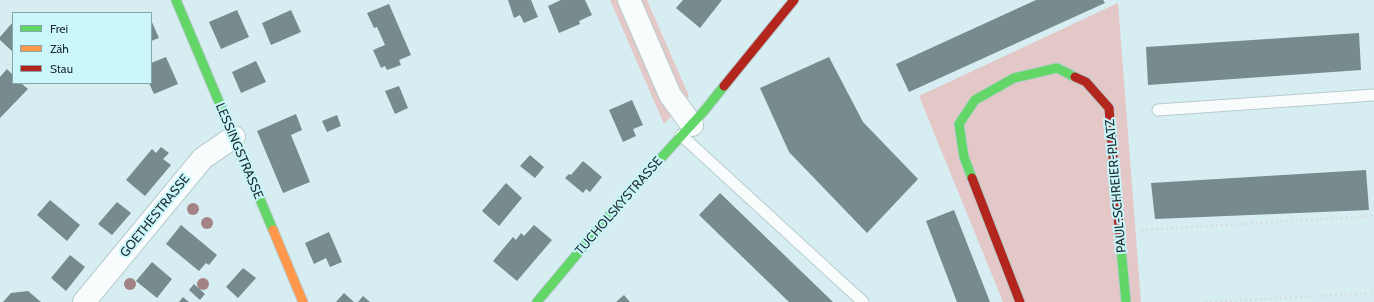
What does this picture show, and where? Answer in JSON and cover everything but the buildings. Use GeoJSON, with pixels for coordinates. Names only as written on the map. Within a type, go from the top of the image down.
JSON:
{"type":"FeatureCollection","features":[{"type":"Feature","properties":{"kind":"street","name":"LESSINGSTRASSE"},"geometry":{"type":"LineString","coordinates":[[176,0],[303,302]]}},
{"type":"Feature","properties":{"kind":"street"},"geometry":{"type":"LineString","coordinates":[[629,0],[670,95],[692,124]]}},
{"type":"Feature","properties":{"kind":"street","name":"TUCHOLSKYSTRASSE"},"geometry":{"type":"LineString","coordinates":[[537,302],[620,204],[692,124],[794,0]]}},
{"type":"Feature","properties":{"kind":"street","name":"PAUL-SCHREIER-PLATZ"},"geometry":{"type":"LineString","coordinates":[[1020,302],[964,157],[959,124],[975,100],[1014,78],[1057,68],[1086,82],[1109,108],[1126,302]]}},
{"type":"Feature","properties":{"kind":"street","name":"GOETHESTRASSE"},"geometry":{"type":"LineString","coordinates":[[84,302],[203,158],[234,137]]}},
{"type":"Feature","properties":{"kind":"lane"},"geometry":{"type":"LineString","coordinates":[[1158,110],[1374,94]]}},
{"type":"Feature","properties":{"kind":"lane"},"geometry":{"type":"LineString","coordinates":[[692,124],[863,302]]}},
{"type":"Feature","properties":{"kind":"path"},"geometry":{"type":"LineString","coordinates":[[1120,231],[1374,216]]}},
{"type":"Feature","properties":{"kind":"path"},"geometry":{"type":"LineString","coordinates":[[1205,302],[1374,293]]}},
{"type":"Feature","properties":{"kind":"shaded area"},"geometry":{"type":"Polygon","coordinates":[[[610,0],[647,0],[689,96],[664,124],[610,0]]]}},
{"type":"Feature","properties":{"kind":"shaded area"},"geometry":{"type":"Polygon","coordinates":[[[1118,3],[1141,302],[1003,302],[919,96],[1118,3]]]}},
{"type":"Feature","properties":{"kind":"traffic: fast"},"geometry":{"type":"LineString","coordinates":[[176,0],[273,230]]}},
{"type":"Feature","properties":{"kind":"traffic: fast"},"geometry":{"type":"LineString","coordinates":[[972,178],[964,157],[959,124],[975,100],[1014,78],[1057,68],[1075,77]]}},
{"type":"Feature","properties":{"kind":"traffic: fast"},"geometry":{"type":"LineString","coordinates":[[537,302],[619,204],[704,111],[724,86]]}},
{"type":"Feature","properties":{"kind":"traffic: fast"},"geometry":{"type":"LineString","coordinates":[[1120,238],[1126,302]]}},
{"type":"Feature","properties":{"kind":"traffic: slow"},"geometry":{"type":"LineString","coordinates":[[273,230],[303,302]]}},
{"type":"Feature","properties":{"kind":"traffic: jam"},"geometry":{"type":"LineString","coordinates":[[724,86],[794,0]]}},
{"type":"Feature","properties":{"kind":"traffic: jam"},"geometry":{"type":"LineString","coordinates":[[1075,77],[1086,82],[1109,108],[1120,238]]}},
{"type":"Feature","properties":{"kind":"traffic: jam"},"geometry":{"type":"LineString","coordinates":[[972,178],[1020,302]]}}]}
